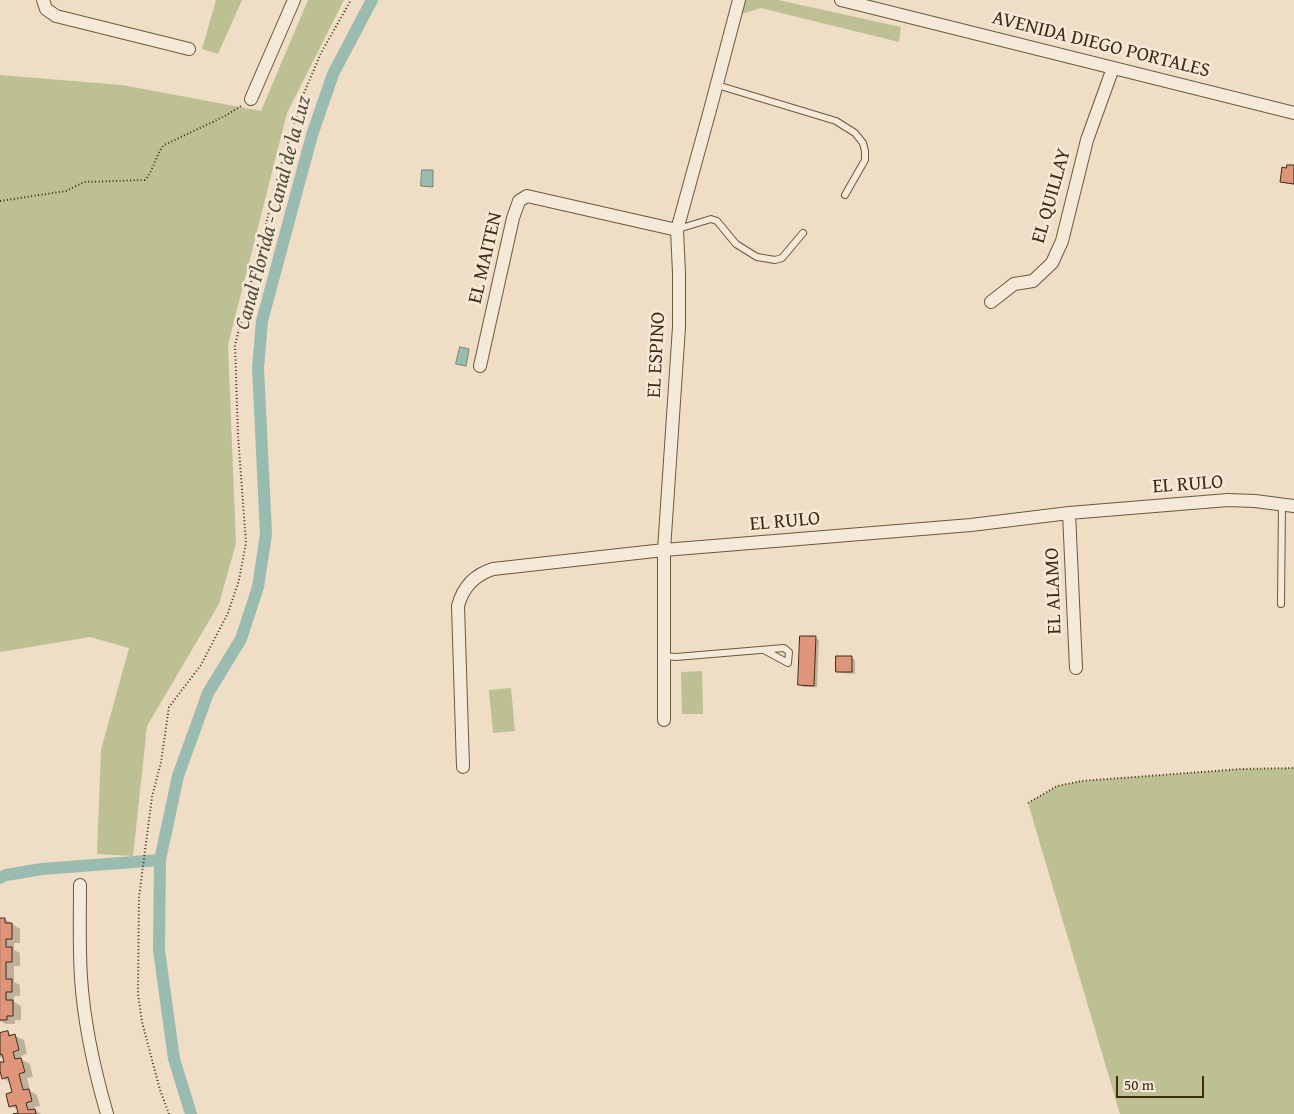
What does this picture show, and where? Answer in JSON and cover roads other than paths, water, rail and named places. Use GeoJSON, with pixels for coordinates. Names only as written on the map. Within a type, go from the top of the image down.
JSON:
{"type":"FeatureCollection","features":[{"type":"Feature","properties":{"kind":"street"},"geometry":{"type":"LineString","coordinates":[[44,0],[46,9],[56,16],[189,48]]}},
{"type":"Feature","properties":{"kind":"street"},"geometry":{"type":"LineString","coordinates":[[252,99],[294,0]]}},
{"type":"Feature","properties":{"kind":"street","name":"EL ESPINO"},"geometry":{"type":"LineString","coordinates":[[664,720],[664,550],[679,327],[677,230],[739,0]]}},
{"type":"Feature","properties":{"kind":"street","name":"AVENIDA DIEGO PORTALES"},"geometry":{"type":"LineString","coordinates":[[841,0],[861,2],[1294,113]]}},
{"type":"Feature","properties":{"kind":"street","name":"EL QUILLAY"},"geometry":{"type":"LineString","coordinates":[[992,302],[1014,284],[1033,281],[1052,263],[1062,241],[1087,140],[1113,68]]}},
{"type":"Feature","properties":{"kind":"street","name":"EL MAITEN"},"geometry":{"type":"LineString","coordinates":[[480,366],[513,218],[519,201],[527,196],[677,230]]}},
{"type":"Feature","properties":{"kind":"street","name":"EL RULO"},"geometry":{"type":"LineString","coordinates":[[463,767],[458,614],[463,592],[472,580],[493,569],[664,550],[971,525],[1070,513],[1228,500],[1288,505]]}},
{"type":"Feature","properties":{"kind":"street","name":"EL ALAMO"},"geometry":{"type":"LineString","coordinates":[[1070,513],[1076,668]]}},
{"type":"Feature","properties":{"kind":"street"},"geometry":{"type":"LineString","coordinates":[[80,885],[80,951],[83,1003],[93,1061],[108,1114]]}},
{"type":"Feature","properties":{"kind":"lane"},"geometry":{"type":"LineString","coordinates":[[717,85],[836,121],[855,133],[863,143],[866,151],[865,160],[845,195]]}},
{"type":"Feature","properties":{"kind":"lane"},"geometry":{"type":"LineString","coordinates":[[677,230],[711,219],[717,221],[736,244],[757,257],[776,260],[782,258],[803,232]]}},
{"type":"Feature","properties":{"kind":"lane"},"geometry":{"type":"LineString","coordinates":[[1281,604],[1288,505]]}},
{"type":"Feature","properties":{"kind":"lane"},"geometry":{"type":"LineString","coordinates":[[664,656],[764,650]]}},
{"type":"Feature","properties":{"kind":"water"},"geometry":{"type":"Polygon","coordinates":[[[422,170],[433,170],[433,187],[421,186],[422,170]]]}},
{"type":"Feature","properties":{"kind":"water"},"geometry":{"type":"Polygon","coordinates":[[[460,347],[469,349],[466,366],[456,364],[460,347]]]}},
{"type":"Feature","properties":{"kind":"waterway","name":"Canal Florida - Canal de la Luz"},"geometry":{"type":"LineString","coordinates":[[191,1114],[174,1059],[159,950],[160,860],[178,776],[208,693],[241,639],[258,587],[266,534],[258,368],[262,321],[312,135],[333,74],[372,0]]}},
{"type":"Feature","properties":{"kind":"waterway"},"geometry":{"type":"LineString","coordinates":[[0,878],[6,875],[42,869],[160,860]]}}]}
